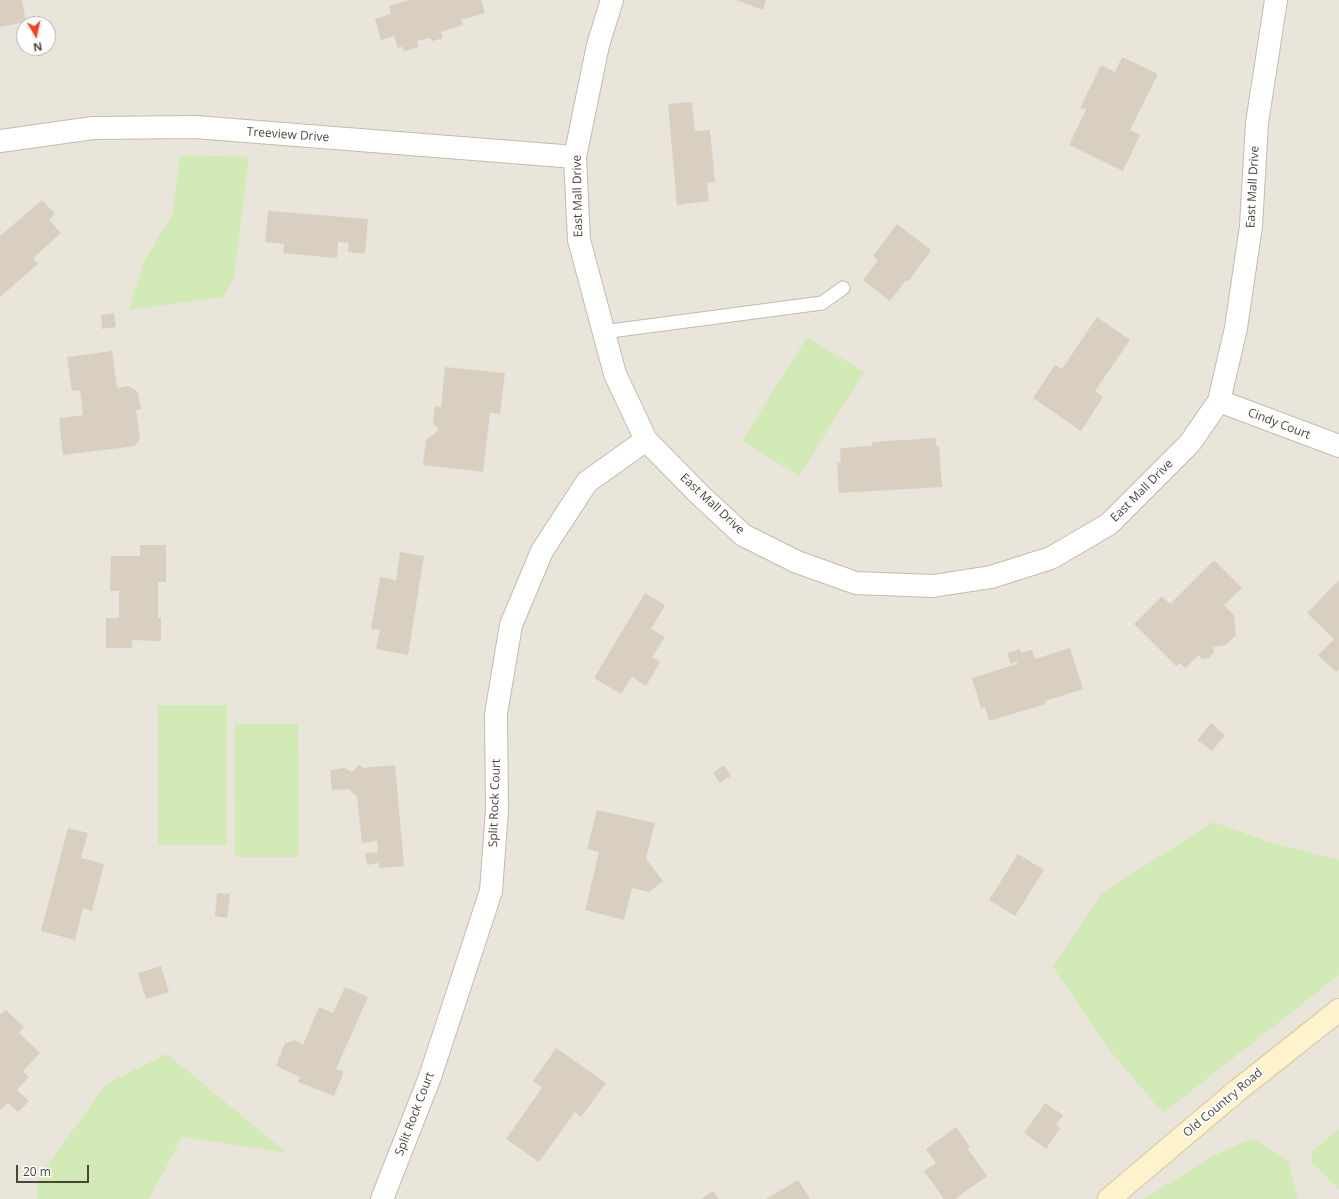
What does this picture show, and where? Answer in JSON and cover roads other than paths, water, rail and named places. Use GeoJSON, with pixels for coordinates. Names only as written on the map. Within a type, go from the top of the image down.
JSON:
{"type":"FeatureCollection","features":[{"type":"Feature","properties":{"kind":"main road","name":"Old Country Road"},"geometry":{"type":"LineString","coordinates":[[1109,1199],[1238,1090],[1339,1010]]}},
{"type":"Feature","properties":{"kind":"street","name":"East Mall Drive"},"geometry":{"type":"LineString","coordinates":[[612,0],[598,45],[576,157],[579,240],[615,374],[646,440],[698,493],[743,535],[797,562],[856,583],[933,586],[991,577],[1051,558],[1109,524],[1190,443],[1219,401],[1236,328],[1251,226],[1256,123],[1276,0]]}},
{"type":"Feature","properties":{"kind":"street","name":"Treeview Drive"},"geometry":{"type":"LineString","coordinates":[[0,141],[93,128],[195,128],[576,157]]}},
{"type":"Feature","properties":{"kind":"street","name":"Cindy Court"},"geometry":{"type":"LineString","coordinates":[[1219,401],[1339,446]]}},
{"type":"Feature","properties":{"kind":"street","name":"Split Rock Court"},"geometry":{"type":"LineString","coordinates":[[382,1199],[430,1077],[491,891],[497,810],[496,714],[511,625],[542,551],[587,482],[646,440]]}},
{"type":"Feature","properties":{"kind":"lane"},"geometry":{"type":"LineString","coordinates":[[603,332],[822,303],[843,288]]}}]}
